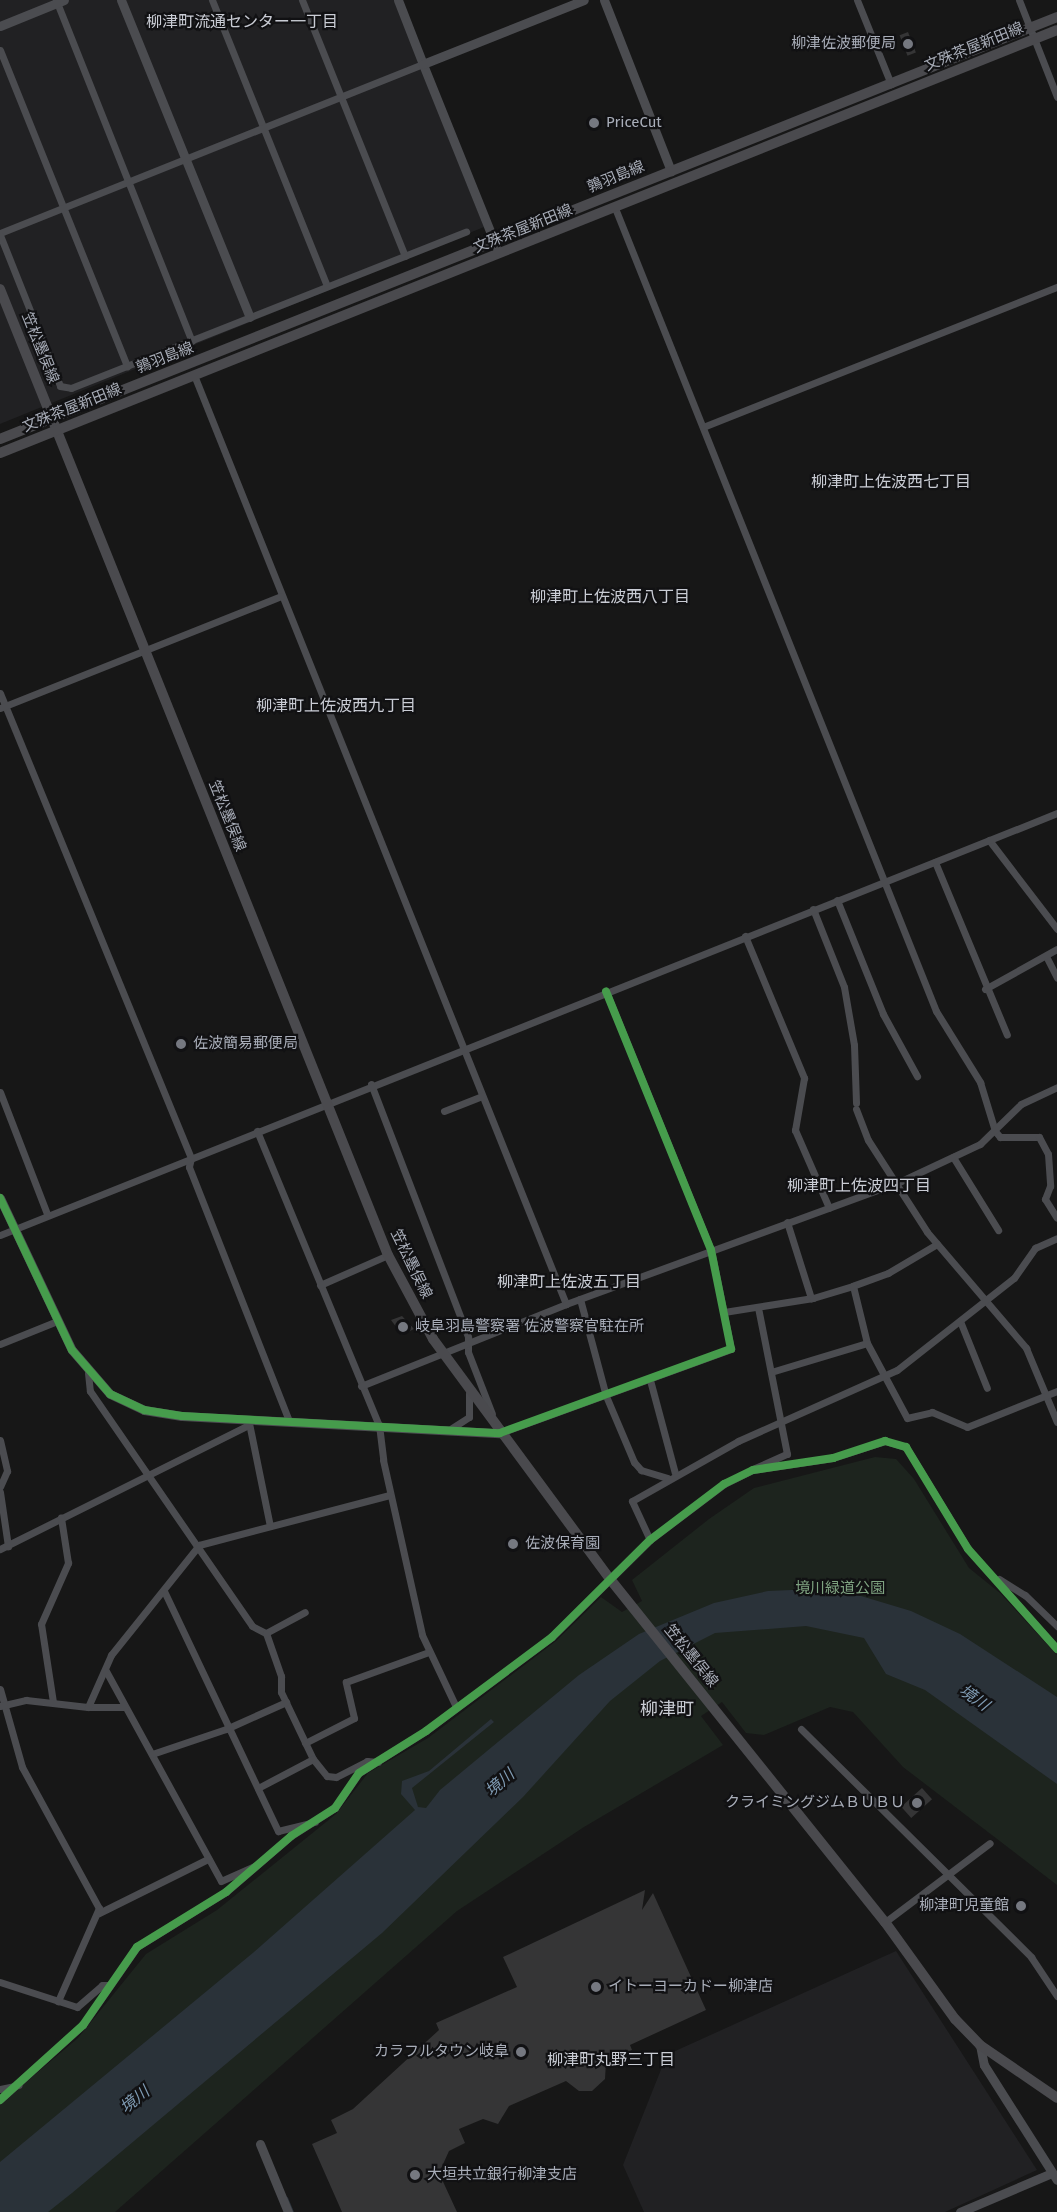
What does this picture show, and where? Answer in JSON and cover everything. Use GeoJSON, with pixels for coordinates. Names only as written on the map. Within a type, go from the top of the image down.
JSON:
{"type":"FeatureCollection","features":[{"type":"Feature","properties":{"kind":"main road","name":"鶉羽島線"},"geometry":{"type":"LineString","coordinates":[[52,418],[1057,17]]}},
{"type":"Feature","properties":{"kind":"main road","name":"文殊茶屋新田線"},"geometry":{"type":"LineString","coordinates":[[0,453],[1057,30]]}},
{"type":"Feature","properties":{"kind":"main road","name":"笠松墨俣線"},"geometry":{"type":"LineString","coordinates":[[0,289],[388,1255],[442,1354],[610,1580],[885,1922],[955,2019],[980,2045],[1057,2098]]}},
{"type":"Feature","properties":{"kind":"main road"},"geometry":{"type":"LineString","coordinates":[[0,439],[52,418]]}},
{"type":"Feature","properties":{"kind":"street"},"geometry":{"type":"LineString","coordinates":[[122,0],[184,159],[250,317]]}},
{"type":"Feature","properties":{"kind":"street"},"geometry":{"type":"LineString","coordinates":[[212,0],[327,286]]}},
{"type":"Feature","properties":{"kind":"street"},"geometry":{"type":"LineString","coordinates":[[303,0],[405,256]]}},
{"type":"Feature","properties":{"kind":"street"},"geometry":{"type":"LineString","coordinates":[[398,0],[499,254]]}},
{"type":"Feature","properties":{"kind":"street"},"geometry":{"type":"LineString","coordinates":[[466,232],[70,388],[60,386],[0,234],[584,0]]}},
{"type":"Feature","properties":{"kind":"street"},"geometry":{"type":"LineString","coordinates":[[604,0],[671,171]]}},
{"type":"Feature","properties":{"kind":"street"},"geometry":{"type":"LineString","coordinates":[[857,0],[891,84]]}},
{"type":"Feature","properties":{"kind":"street"},"geometry":{"type":"LineString","coordinates":[[1019,0],[1057,98]]}},
{"type":"Feature","properties":{"kind":"street"},"geometry":{"type":"LineString","coordinates":[[0,26],[59,1],[192,341]]}},
{"type":"Feature","properties":{"kind":"street"},"geometry":{"type":"LineString","coordinates":[[0,50],[127,366]]}},
{"type":"Feature","properties":{"kind":"street"},"geometry":{"type":"LineString","coordinates":[[615,208],[936,1011],[980,1082],[995,1131],[1000,1137],[1039,1137],[1048,1154],[1050,1186],[1044,1199],[1057,1218]]}},
{"type":"Feature","properties":{"kind":"street"},"geometry":{"type":"LineString","coordinates":[[703,427],[1057,287]]}},
{"type":"Feature","properties":{"kind":"street"},"geometry":{"type":"LineString","coordinates":[[194,375],[566,1304]]}},
{"type":"Feature","properties":{"kind":"street"},"geometry":{"type":"LineString","coordinates":[[3,707],[281,596]]}},
{"type":"Feature","properties":{"kind":"street"},"geometry":{"type":"LineString","coordinates":[[0,693],[3,707],[191,1158],[189,1167],[289,1421]]}},
{"type":"Feature","properties":{"kind":"street"},"geometry":{"type":"LineString","coordinates":[[0,1235],[14,1227],[191,1158],[370,1084],[1057,813]]}},
{"type":"Feature","properties":{"kind":"street"},"geometry":{"type":"LineString","coordinates":[[989,840],[1057,929]]}},
{"type":"Feature","properties":{"kind":"street"},"geometry":{"type":"LineString","coordinates":[[934,862],[985,989],[1007,1035]]}},
{"type":"Feature","properties":{"kind":"street"},"geometry":{"type":"LineString","coordinates":[[837,900],[883,1014],[917,1076]]}},
{"type":"Feature","properties":{"kind":"street"},"geometry":{"type":"LineString","coordinates":[[813,909],[844,987],[854,1046],[856,1106],[868,1140],[937,1244],[1026,1348],[1057,1422]]}},
{"type":"Feature","properties":{"kind":"street"},"geometry":{"type":"LineString","coordinates":[[745,936],[804,1078],[795,1130],[829,1208]]}},
{"type":"Feature","properties":{"kind":"street"},"geometry":{"type":"LineString","coordinates":[[985,989],[1047,958],[1057,950]]}},
{"type":"Feature","properties":{"kind":"street"},"geometry":{"type":"LineString","coordinates":[[1047,958],[1057,978]]}},
{"type":"Feature","properties":{"kind":"street"},"geometry":{"type":"LineString","coordinates":[[0,1198],[57,1321],[87,1373],[110,1394],[144,1410],[249,1422],[289,1421],[452,1428],[500,1433],[728,1352],[724,1312],[711,1250],[606,991]]}},
{"type":"Feature","properties":{"kind":"street"},"geometry":{"type":"LineString","coordinates":[[370,1084],[500,1433]]}},
{"type":"Feature","properties":{"kind":"street"},"geometry":{"type":"LineString","coordinates":[[361,1386],[566,1304],[897,1183],[953,1157],[995,1131],[1021,1104],[1057,1087]]}},
{"type":"Feature","properties":{"kind":"street"},"geometry":{"type":"LineString","coordinates":[[0,1092],[47,1214]]}},
{"type":"Feature","properties":{"kind":"street"},"geometry":{"type":"LineString","coordinates":[[444,1111],[482,1096]]}},
{"type":"Feature","properties":{"kind":"street"},"geometry":{"type":"LineString","coordinates":[[257,1131],[361,1386],[380,1425],[390,1495],[429,1652],[456,1707]]}},
{"type":"Feature","properties":{"kind":"street"},"geometry":{"type":"LineString","coordinates":[[1048,1154],[1057,1152]]}},
{"type":"Feature","properties":{"kind":"street"},"geometry":{"type":"LineString","coordinates":[[953,1157],[998,1230]]}},
{"type":"Feature","properties":{"kind":"street"},"geometry":{"type":"LineString","coordinates":[[787,1222],[811,1298]]}},
{"type":"Feature","properties":{"kind":"street"},"geometry":{"type":"LineString","coordinates":[[650,1540],[632,1502],[675,1473],[782,1421],[887,1376],[960,1322],[1014,1278],[1035,1248],[1057,1238]]}},
{"type":"Feature","properties":{"kind":"street"},"geometry":{"type":"LineString","coordinates":[[724,1312],[811,1298],[853,1286],[888,1273],[937,1244]]}},
{"type":"Feature","properties":{"kind":"street"},"geometry":{"type":"LineString","coordinates":[[320,1285],[388,1255]]}},
{"type":"Feature","properties":{"kind":"street"},"geometry":{"type":"LineString","coordinates":[[853,1286],[867,1342],[887,1376],[907,1418],[932,1412],[962,1427],[1057,1391]]}},
{"type":"Feature","properties":{"kind":"street"},"geometry":{"type":"LineString","coordinates":[[580,1299],[606,1396],[634,1462],[641,1470],[668,1478]]}},
{"type":"Feature","properties":{"kind":"street"},"geometry":{"type":"LineString","coordinates":[[0,2100],[83,2025],[137,1947],[156,1932],[197,1912],[256,1868],[291,1836],[335,1808],[359,1773],[378,1762],[552,1637],[650,1540],[724,1484],[787,1454],[758,1308]]}},
{"type":"Feature","properties":{"kind":"street"},"geometry":{"type":"LineString","coordinates":[[0,1344],[57,1321]]}},
{"type":"Feature","properties":{"kind":"street"},"geometry":{"type":"LineString","coordinates":[[960,1322],[987,1388]]}},
{"type":"Feature","properties":{"kind":"street"},"geometry":{"type":"LineString","coordinates":[[771,1372],[867,1342]]}},
{"type":"Feature","properties":{"kind":"street"},"geometry":{"type":"LineString","coordinates":[[87,1373],[90,1391],[199,1545],[252,1626],[266,1633],[286,1702],[313,1759],[327,1776],[336,1777],[367,1761],[378,1762]]}},
{"type":"Feature","properties":{"kind":"street"},"geometry":{"type":"LineString","coordinates":[[650,1380],[675,1473]]}},
{"type":"Feature","properties":{"kind":"street"},"geometry":{"type":"LineString","coordinates":[[452,1428],[469,1417],[469,1393]]}},
{"type":"Feature","properties":{"kind":"street"},"geometry":{"type":"LineString","coordinates":[[0,1440],[7,1471],[0,1486],[4,1547],[249,1422]]}},
{"type":"Feature","properties":{"kind":"street"},"geometry":{"type":"LineString","coordinates":[[249,1422],[270,1526]]}},
{"type":"Feature","properties":{"kind":"street"},"geometry":{"type":"LineString","coordinates":[[753,1470],[833,1458],[897,1442],[906,1447],[968,1549],[1057,1649]]}},
{"type":"Feature","properties":{"kind":"street"},"geometry":{"type":"LineString","coordinates":[[88,1707],[106,1671],[111,1655],[199,1545],[390,1495]]}},
{"type":"Feature","properties":{"kind":"street"},"geometry":{"type":"LineString","coordinates":[[53,1702],[41,1624],[68,1563],[61,1518]]}},
{"type":"Feature","properties":{"kind":"street"},"geometry":{"type":"LineString","coordinates":[[997,1579],[1025,1595],[1057,1626]]}},
{"type":"Feature","properties":{"kind":"street"},"geometry":{"type":"LineString","coordinates":[[164,1591],[226,1729],[278,1831],[315,1822]]}},
{"type":"Feature","properties":{"kind":"street"},"geometry":{"type":"LineString","coordinates":[[266,1633],[305,1611]]}},
{"type":"Feature","properties":{"kind":"street"},"geometry":{"type":"LineString","coordinates":[[305,1743],[354,1718],[346,1682],[429,1652]]}},
{"type":"Feature","properties":{"kind":"street"},"geometry":{"type":"LineString","coordinates":[[106,1671],[220,1881],[256,1868]]}},
{"type":"Feature","properties":{"kind":"street"},"geometry":{"type":"LineString","coordinates":[[0,1689],[22,1767],[99,1913]]}},
{"type":"Feature","properties":{"kind":"street"},"geometry":{"type":"LineString","coordinates":[[3,1705],[53,1702],[88,1707],[125,1707]]}},
{"type":"Feature","properties":{"kind":"street"},"geometry":{"type":"LineString","coordinates":[[152,1754],[226,1729],[286,1702]]}},
{"type":"Feature","properties":{"kind":"street"},"geometry":{"type":"LineString","coordinates":[[801,1729],[1031,1957],[1057,1996]]}},
{"type":"Feature","properties":{"kind":"street"},"geometry":{"type":"LineString","coordinates":[[258,1788],[313,1759]]}},
{"type":"Feature","properties":{"kind":"street"},"geometry":{"type":"LineString","coordinates":[[885,1922],[990,1843]]}},
{"type":"Feature","properties":{"kind":"street"},"geometry":{"type":"LineString","coordinates":[[58,2001],[99,1913],[208,1859]]}},
{"type":"Feature","properties":{"kind":"street"},"geometry":{"type":"LineString","coordinates":[[0,1982],[77,2007],[102,1985],[110,1985]]}},
{"type":"Feature","properties":{"kind":"street"},"geometry":{"type":"LineString","coordinates":[[960,2212],[1056,2175],[984,2065],[980,2045]]}},
{"type":"Feature","properties":{"kind":"street"},"geometry":{"type":"LineString","coordinates":[[0,2089],[19,2085]]}},
{"type":"Feature","properties":{"kind":"street"},"geometry":{"type":"LineString","coordinates":[[260,2144],[288,2212]]}},
{"type":"Feature","properties":{"kind":"shaded area"},"geometry":{"type":"Polygon","coordinates":[[[0,0],[394,0],[484,227],[0,424],[0,0]]]}},
{"type":"Feature","properties":{"kind":"shaded area"},"geometry":{"type":"Polygon","coordinates":[[[896,1951],[1037,2170],[945,2212],[644,2212],[623,2165],[664,2062],[662,2057],[896,1951]]]}},
{"type":"Feature","properties":{"kind":"green space","name":"境川緑道公園"},"geometry":{"type":"Polygon","coordinates":[[[875,1457],[896,1459],[914,1479],[969,1568],[1000,1593],[1057,1655],[1057,1885],[903,1767],[853,1712],[830,1707],[764,1735],[746,1733],[722,1702],[701,1716],[723,1745],[584,1827],[457,1911],[115,2212],[0,2212],[0,2104],[78,2038],[146,1954],[217,1910],[336,1814],[368,1773],[428,1738],[556,1641],[601,1597],[622,1612],[642,1601],[632,1580],[709,1519],[754,1488],[875,1457]]]}},
{"type":"Feature","properties":{"kind":"water","name":"境川"},"geometry":{"type":"Polygon","coordinates":[[[815,1589],[851,1593],[911,1611],[960,1634],[1057,1697],[1057,1784],[925,1690],[886,1674],[864,1638],[806,1626],[715,1633],[660,1661],[610,1701],[523,1797],[382,1933],[72,2193],[48,2212],[0,2212],[0,2162],[254,1952],[415,1810],[401,1794],[402,1781],[429,1771],[491,1719],[494,1722],[412,1788],[418,1807],[426,1808],[440,1790],[579,1675],[639,1634],[714,1603],[768,1591],[815,1589]]]}},
{"type":"Feature","properties":{"kind":"building","name":"柳津佐波郵便局"},"geometry":{"type":"Polygon","coordinates":[[[908,32],[916,53],[907,56],[900,35],[908,32]]]}},
{"type":"Feature","properties":{"kind":"building","name":"岐阜羽島警察署 佐波警察官駐在所"},"geometry":{"type":"Polygon","coordinates":[[[402,1316],[414,1329],[402,1335],[391,1320],[402,1316]]]}},
{"type":"Feature","properties":{"kind":"building","name":"クライミングジムＢＵＢＵ"},"geometry":{"type":"Polygon","coordinates":[[[922,1788],[932,1799],[911,1818],[901,1807],[922,1788]]]}},
{"type":"Feature","properties":{"kind":"building","name":"カラフルタウン岐阜"},"geometry":{"type":"Polygon","coordinates":[[[645,1890],[642,1910],[653,1893],[706,2010],[630,2045],[632,2050],[606,2062],[605,2079],[592,2091],[579,2091],[566,2081],[509,2106],[498,2124],[483,2119],[459,2129],[465,2143],[449,2151],[439,2173],[457,2212],[342,2212],[312,2144],[337,2133],[331,2120],[353,2109],[439,2030],[436,2023],[517,1987],[503,1957],[645,1890]]]}},
{"type":"Feature","properties":{"kind":"waterway"},"geometry":{"type":"LineString","coordinates":[[287,2198],[293,2212]]}},
{"type":"Feature","properties":{"kind":"cycle path"},"geometry":{"type":"LineString","coordinates":[[0,1198],[72,1350],[110,1394],[144,1410],[182,1416],[500,1433],[731,1349],[711,1250],[606,991]]}},
{"type":"Feature","properties":{"kind":"cycle path"},"geometry":{"type":"LineString","coordinates":[[0,2100],[83,2025],[137,1947],[226,1892],[291,1836],[335,1808],[359,1773],[426,1731],[552,1637],[650,1540],[724,1484],[753,1470],[833,1458],[885,1441],[906,1447],[968,1549],[1057,1649]]}},
{"type":"Feature","properties":{"kind":"place","name":"柳津佐波郵便局"},"geometry":{"type":"Point","coordinates":[908,44]}},
{"type":"Feature","properties":{"kind":"place","name":"PriceCut"},"geometry":{"type":"Point","coordinates":[594,123]}},
{"type":"Feature","properties":{"kind":"place","name":"佐波簡易郵便局"},"geometry":{"type":"Point","coordinates":[181,1044]}},
{"type":"Feature","properties":{"kind":"place","name":"岐阜羽島警察署 佐波警察官駐在所"},"geometry":{"type":"Point","coordinates":[403,1327]}},
{"type":"Feature","properties":{"kind":"place","name":"佐波保育園"},"geometry":{"type":"Point","coordinates":[513,1544]}},
{"type":"Feature","properties":{"kind":"place","name":"クライミングジムＢＵＢＵ"},"geometry":{"type":"Point","coordinates":[917,1803]}},
{"type":"Feature","properties":{"kind":"place","name":"柳津町児童館"},"geometry":{"type":"Point","coordinates":[1021,1906]}},
{"type":"Feature","properties":{"kind":"place","name":"イトーヨーカドー柳津店"},"geometry":{"type":"Point","coordinates":[596,1987]}},
{"type":"Feature","properties":{"kind":"place","name":"カラフルタウン岐阜"},"geometry":{"type":"Point","coordinates":[521,2052]}},
{"type":"Feature","properties":{"kind":"place","name":"大垣共立銀行柳津支店"},"geometry":{"type":"Point","coordinates":[415,2175]}},
{"type":"Feature","properties":{"kind":"district","name":"柳津町流通センター一丁目"},"geometry":{"type":"Point","coordinates":[242,22]}},
{"type":"Feature","properties":{"kind":"district","name":"柳津町上佐波西七丁目"},"geometry":{"type":"Point","coordinates":[891,482]}},
{"type":"Feature","properties":{"kind":"district","name":"柳津町上佐波西八丁目"},"geometry":{"type":"Point","coordinates":[610,597]}},
{"type":"Feature","properties":{"kind":"district","name":"柳津町上佐波西九丁目"},"geometry":{"type":"Point","coordinates":[336,706]}},
{"type":"Feature","properties":{"kind":"district","name":"柳津町上佐波四丁目"},"geometry":{"type":"Point","coordinates":[859,1186]}},
{"type":"Feature","properties":{"kind":"district","name":"柳津町上佐波五丁目"},"geometry":{"type":"Point","coordinates":[569,1282]}},
{"type":"Feature","properties":{"kind":"district","name":"柳津町"},"geometry":{"type":"Point","coordinates":[667,1709]}},
{"type":"Feature","properties":{"kind":"district","name":"柳津町丸野三丁目"},"geometry":{"type":"Point","coordinates":[611,2060]}}]}
